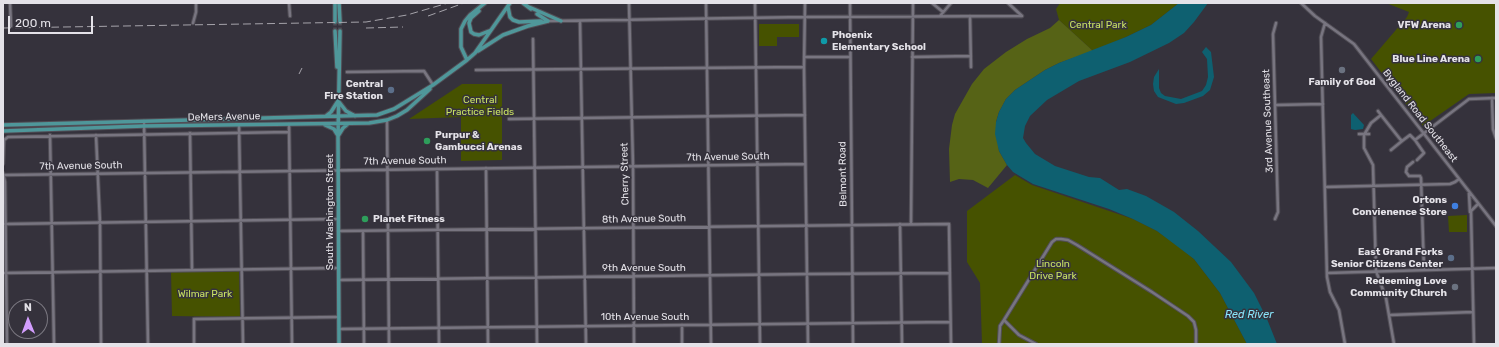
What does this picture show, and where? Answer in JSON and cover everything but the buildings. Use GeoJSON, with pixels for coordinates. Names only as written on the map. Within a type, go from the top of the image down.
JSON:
{"type":"FeatureCollection","features":[{"type":"Feature","properties":{"kind":"main road"},"geometry":{"type":"LineString","coordinates":[[335,3],[335,22]]}},
{"type":"Feature","properties":{"kind":"main road"},"geometry":{"type":"LineString","coordinates":[[339,3],[340,22]]}},
{"type":"Feature","properties":{"kind":"main road"},"geometry":{"type":"LineString","coordinates":[[485,3],[471,18],[469,28],[474,34],[479,35],[487,32],[493,27]]}},
{"type":"Feature","properties":{"kind":"main road"},"geometry":{"type":"LineString","coordinates":[[467,60],[461,48],[461,29],[465,20],[485,3]]}},
{"type":"Feature","properties":{"kind":"main road"},"geometry":{"type":"LineString","coordinates":[[523,3],[548,21]]}},
{"type":"Feature","properties":{"kind":"main road"},"geometry":{"type":"LineString","coordinates":[[509,5],[510,17],[513,20],[519,22],[548,21]]}},
{"type":"Feature","properties":{"kind":"main road","name":"DeMers Avenue"},"geometry":{"type":"LineString","coordinates":[[3,126],[377,115],[390,110],[433,85],[467,60],[475,53],[509,5]]}},
{"type":"Feature","properties":{"kind":"main road"},"geometry":{"type":"LineString","coordinates":[[529,8],[561,21]]}},
{"type":"Feature","properties":{"kind":"main road"},"geometry":{"type":"LineString","coordinates":[[475,53],[502,35],[548,21]]}},
{"type":"Feature","properties":{"kind":"main road","name":"South Washington Street"},"geometry":{"type":"LineString","coordinates":[[337,31],[339,344]]}},
{"type":"Feature","properties":{"kind":"main road","name":"DeMers Avenue"},"geometry":{"type":"LineString","coordinates":[[3,131],[144,126],[369,123],[386,120],[407,110],[433,85]]}},
{"type":"Feature","properties":{"kind":"main road"},"geometry":{"type":"LineString","coordinates":[[323,117],[328,115],[338,100],[346,111],[356,116]]}},
{"type":"Feature","properties":{"kind":"main road"},"geometry":{"type":"LineString","coordinates":[[403,103],[407,110]]}},
{"type":"Feature","properties":{"kind":"main road"},"geometry":{"type":"LineString","coordinates":[[239,118],[239,125]]}},
{"type":"Feature","properties":{"kind":"main road"},"geometry":{"type":"LineString","coordinates":[[322,124],[334,130],[338,137]]}},
{"type":"Feature","properties":{"kind":"main road"},"geometry":{"type":"LineString","coordinates":[[338,137],[343,128],[350,124]]}},
{"type":"Feature","properties":{"kind":"street"},"geometry":{"type":"LineString","coordinates":[[10,3],[11,26]]}},
{"type":"Feature","properties":{"kind":"street"},"geometry":{"type":"LineString","coordinates":[[193,23],[196,12],[196,3]]}},
{"type":"Feature","properties":{"kind":"street"},"geometry":{"type":"LineString","coordinates":[[289,3],[290,16]]}},
{"type":"Feature","properties":{"kind":"street","name":"Cherry Street"},"geometry":{"type":"LineString","coordinates":[[628,3],[630,20],[633,166],[634,344]]}},
{"type":"Feature","properties":{"kind":"street"},"geometry":{"type":"LineString","coordinates":[[706,3],[711,344]]}},
{"type":"Feature","properties":{"kind":"street"},"geometry":{"type":"LineString","coordinates":[[756,3],[760,344]]}},
{"type":"Feature","properties":{"kind":"street"},"geometry":{"type":"LineString","coordinates":[[805,3],[804,67],[808,344]]}},
{"type":"Feature","properties":{"kind":"street","name":"Belmont Road"},"geometry":{"type":"LineString","coordinates":[[850,3],[853,344]]}},
{"type":"Feature","properties":{"kind":"street"},"geometry":{"type":"LineString","coordinates":[[911,224],[913,3]]}},
{"type":"Feature","properties":{"kind":"street"},"geometry":{"type":"LineString","coordinates":[[932,3],[943,12]]}},
{"type":"Feature","properties":{"kind":"street"},"geometry":{"type":"LineString","coordinates":[[940,17],[951,3]]}},
{"type":"Feature","properties":{"kind":"street"},"geometry":{"type":"LineString","coordinates":[[548,21],[707,18],[1022,16],[1008,3]]}},
{"type":"Feature","properties":{"kind":"street"},"geometry":{"type":"LineString","coordinates":[[1301,3],[1325,23],[1322,31],[1322,104],[1327,273],[1330,292],[1339,310],[1345,344]]}},
{"type":"Feature","properties":{"kind":"street"},"geometry":{"type":"LineString","coordinates":[[970,16],[971,68]]}},
{"type":"Feature","properties":{"kind":"street"},"geometry":{"type":"LineString","coordinates":[[580,21],[584,167],[586,344]]}},
{"type":"Feature","properties":{"kind":"street","name":"3rd Avenue Southeast"},"geometry":{"type":"LineString","coordinates":[[1275,218],[1278,212],[1273,34],[1276,23]]}},
{"type":"Feature","properties":{"kind":"street","name":"Bygland Road Southeast"},"geometry":{"type":"LineString","coordinates":[[1325,23],[1354,44],[1496,226]]}},
{"type":"Feature","properties":{"kind":"street"},"geometry":{"type":"LineString","coordinates":[[533,39],[537,344]]}},
{"type":"Feature","properties":{"kind":"street"},"geometry":{"type":"LineString","coordinates":[[912,57],[971,56]]}},
{"type":"Feature","properties":{"kind":"street"},"geometry":{"type":"LineString","coordinates":[[804,57],[850,57]]}},
{"type":"Feature","properties":{"kind":"street"},"geometry":{"type":"LineString","coordinates":[[476,70],[804,67]]}},
{"type":"Feature","properties":{"kind":"street"},"geometry":{"type":"LineString","coordinates":[[347,72],[424,71],[433,85]]}},
{"type":"Feature","properties":{"kind":"street"},"geometry":{"type":"LineString","coordinates":[[1492,98],[1493,131],[1496,138]]}},
{"type":"Feature","properties":{"kind":"street"},"geometry":{"type":"LineString","coordinates":[[1415,140],[1467,100],[1496,98]]}},
{"type":"Feature","properties":{"kind":"street"},"geometry":{"type":"LineString","coordinates":[[1276,105],[1322,104]]}},
{"type":"Feature","properties":{"kind":"street"},"geometry":{"type":"LineString","coordinates":[[1378,111],[1402,141]]}},
{"type":"Feature","properties":{"kind":"street"},"geometry":{"type":"LineString","coordinates":[[509,119],[805,115]]}},
{"type":"Feature","properties":{"kind":"street"},"geometry":{"type":"LineString","coordinates":[[1381,115],[1371,123],[1365,134],[1364,149],[1373,164],[1376,271],[1385,293],[1394,344]]}},
{"type":"Feature","properties":{"kind":"street"},"geometry":{"type":"LineString","coordinates":[[386,120],[389,344]]}},
{"type":"Feature","properties":{"kind":"street"},"geometry":{"type":"LineString","coordinates":[[144,121],[148,344]]}},
{"type":"Feature","properties":{"kind":"street"},"geometry":{"type":"LineString","coordinates":[[289,124],[289,220],[292,344]]}},
{"type":"Feature","properties":{"kind":"street"},"geometry":{"type":"LineString","coordinates":[[239,125],[243,344]]}},
{"type":"Feature","properties":{"kind":"street"},"geometry":{"type":"LineString","coordinates":[[3,164],[4,140],[8,137],[50,135],[289,132]]}},
{"type":"Feature","properties":{"kind":"street"},"geometry":{"type":"LineString","coordinates":[[190,133],[192,270]]}},
{"type":"Feature","properties":{"kind":"street"},"geometry":{"type":"LineString","coordinates":[[1359,134],[1369,134]]}},
{"type":"Feature","properties":{"kind":"street"},"geometry":{"type":"LineString","coordinates":[[50,135],[54,272],[54,344]]}},
{"type":"Feature","properties":{"kind":"street"},"geometry":{"type":"LineString","coordinates":[[96,135],[100,223],[101,344]]}},
{"type":"Feature","properties":{"kind":"street"},"geometry":{"type":"LineString","coordinates":[[1391,150],[1410,135],[1424,151],[1424,154],[1417,160]]}},
{"type":"Feature","properties":{"kind":"street"},"geometry":{"type":"LineString","coordinates":[[1413,162],[1408,167],[1407,174],[1409,176],[1421,177],[1424,270]]}},
{"type":"Feature","properties":{"kind":"street","name":"7th Avenue South"},"geometry":{"type":"LineString","coordinates":[[4,174],[190,173],[805,164]]}},
{"type":"Feature","properties":{"kind":"street"},"geometry":{"type":"LineString","coordinates":[[486,168],[488,344]]}},
{"type":"Feature","properties":{"kind":"street"},"geometry":{"type":"LineString","coordinates":[[437,169],[439,344]]}},
{"type":"Feature","properties":{"kind":"street"},"geometry":{"type":"LineString","coordinates":[[4,174],[6,344]]}},
{"type":"Feature","properties":{"kind":"street"},"geometry":{"type":"LineString","coordinates":[[1325,187],[1450,184],[1459,179]]}},
{"type":"Feature","properties":{"kind":"street"},"geometry":{"type":"LineString","coordinates":[[1468,191],[1471,219],[1474,344]]}},
{"type":"Feature","properties":{"kind":"street"},"geometry":{"type":"LineString","coordinates":[[1471,219],[1472,209],[1478,204]]}},
{"type":"Feature","properties":{"kind":"street"},"geometry":{"type":"LineString","coordinates":[[5,224],[338,219]]}},
{"type":"Feature","properties":{"kind":"street"},"geometry":{"type":"LineString","coordinates":[[900,224],[902,344]]}},
{"type":"Feature","properties":{"kind":"street","name":"8th Avenue South"},"geometry":{"type":"LineString","coordinates":[[338,231],[950,224],[950,273]]}},
{"type":"Feature","properties":{"kind":"street"},"geometry":{"type":"LineString","coordinates":[[363,231],[364,344]]}},
{"type":"Feature","properties":{"kind":"street"},"geometry":{"type":"LineString","coordinates":[[999,344],[1000,326],[1052,242],[1056,239],[1061,239],[1068,240],[1078,245],[1188,316],[1194,322],[1196,330],[1196,344]]}},
{"type":"Feature","properties":{"kind":"street"},"geometry":{"type":"LineString","coordinates":[[4,273],[338,268]]}},
{"type":"Feature","properties":{"kind":"street"},"geometry":{"type":"LineString","coordinates":[[1327,273],[1496,268]]}},
{"type":"Feature","properties":{"kind":"street"},"geometry":{"type":"LineString","coordinates":[[950,273],[951,344]]}},
{"type":"Feature","properties":{"kind":"street","name":"9th Avenue South"},"geometry":{"type":"LineString","coordinates":[[338,280],[950,273]]}},
{"type":"Feature","properties":{"kind":"street"},"geometry":{"type":"LineString","coordinates":[[1390,315],[1473,312]]}},
{"type":"Feature","properties":{"kind":"street"},"geometry":{"type":"LineString","coordinates":[[194,344],[194,319],[339,317]]}},
{"type":"Feature","properties":{"kind":"street"},"geometry":{"type":"LineString","coordinates":[[1004,320],[1019,335],[1036,344]]}},
{"type":"Feature","properties":{"kind":"street","name":"10th Avenue South"},"geometry":{"type":"LineString","coordinates":[[339,329],[950,322]]}},
{"type":"Feature","properties":{"kind":"street"},"geometry":{"type":"LineString","coordinates":[[682,325],[682,344]]}},
{"type":"Feature","properties":{"kind":"green space","name":"Central Park"},"geometry":{"type":"Polygon","coordinates":[[[1060,3],[1179,3],[1151,25],[1093,51],[1059,20],[1056,9],[1060,3]]]}},
{"type":"Feature","properties":{"kind":"green space"},"geometry":{"type":"Polygon","coordinates":[[[1386,3],[1496,3],[1496,93],[1469,94],[1423,126],[1371,59],[1407,17],[1409,12],[1386,3]]]}},
{"type":"Feature","properties":{"kind":"green space"},"geometry":{"type":"Polygon","coordinates":[[[1059,20],[1093,51],[1059,63],[1045,70],[1015,90],[1006,99],[999,112],[996,122],[999,151],[1007,165],[988,188],[973,180],[959,179],[950,182],[949,149],[952,125],[955,114],[972,84],[984,69],[1006,52],[1027,39],[1050,28],[1059,20]]]}},
{"type":"Feature","properties":{"kind":"green space"},"geometry":{"type":"Polygon","coordinates":[[[759,24],[799,24],[799,37],[777,37],[777,46],[759,46],[759,24]]]}},
{"type":"Feature","properties":{"kind":"green space","name":"Central Practice Fields"},"geometry":{"type":"Polygon","coordinates":[[[462,84],[502,84],[502,160],[461,161],[461,117],[409,119],[462,84]]]}},
{"type":"Feature","properties":{"kind":"green space","name":"Lincoln Drive Park"},"geometry":{"type":"Polygon","coordinates":[[[1015,175],[1032,185],[1133,219],[1157,231],[1178,246],[1194,259],[1220,293],[1247,344],[982,344],[980,283],[967,262],[967,211],[1015,175]]]}},
{"type":"Feature","properties":{"kind":"green space"},"geometry":{"type":"Polygon","coordinates":[[[1467,215],[1467,232],[1449,232],[1448,216],[1467,215]]]}},
{"type":"Feature","properties":{"kind":"green space","name":"Wilmar Park"},"geometry":{"type":"Polygon","coordinates":[[[239,271],[240,317],[172,316],[171,272],[239,271]]]}},
{"type":"Feature","properties":{"kind":"water","name":"Red River"},"geometry":{"type":"Polygon","coordinates":[[[1179,3],[1208,3],[1184,33],[1169,43],[1130,62],[1079,81],[1047,100],[1030,116],[1025,126],[1023,138],[1035,154],[1055,166],[1089,177],[1100,178],[1119,190],[1127,189],[1146,196],[1174,212],[1198,231],[1231,262],[1254,293],[1277,344],[1247,344],[1220,293],[1194,259],[1157,231],[1109,209],[1033,184],[1013,172],[999,151],[995,134],[996,122],[999,112],[1006,99],[1015,90],[1045,70],[1059,63],[1126,37],[1151,25],[1179,3]]]}},
{"type":"Feature","properties":{"kind":"water"},"geometry":{"type":"Polygon","coordinates":[[[1206,47],[1211,52],[1214,77],[1210,90],[1203,96],[1184,103],[1176,104],[1158,97],[1154,91],[1153,84],[1154,77],[1159,69],[1159,88],[1161,93],[1165,96],[1181,99],[1202,91],[1206,85],[1208,77],[1207,59],[1202,52],[1206,47]]]}},
{"type":"Feature","properties":{"kind":"water"},"geometry":{"type":"Polygon","coordinates":[[[1353,113],[1364,125],[1363,129],[1351,129],[1351,115],[1353,113]]]}},
{"type":"Feature","properties":{"kind":"tunnel"},"geometry":{"type":"LineString","coordinates":[[335,22],[335,31]]}},
{"type":"Feature","properties":{"kind":"tunnel"},"geometry":{"type":"LineString","coordinates":[[340,22],[340,31]]}},
{"type":"Feature","properties":{"kind":"railway"},"geometry":{"type":"LineString","coordinates":[[3,28],[366,22],[407,15],[448,3]]}},
{"type":"Feature","properties":{"kind":"railway"},"geometry":{"type":"LineString","coordinates":[[428,16],[464,3]]}},
{"type":"Feature","properties":{"kind":"railway"},"geometry":{"type":"LineString","coordinates":[[366,28],[403,27]]}},
{"type":"Feature","properties":{"kind":"railway"},"geometry":{"type":"LineString","coordinates":[[299,74],[302,68]]}},
{"type":"Feature","properties":{"kind":"place","name":"VFW Arena"},"geometry":{"type":"Point","coordinates":[1459,25]}},
{"type":"Feature","properties":{"kind":"place","name":"Phoenix Elementary School"},"geometry":{"type":"Point","coordinates":[824,41]}},
{"type":"Feature","properties":{"kind":"place","name":"Blue Line Arena"},"geometry":{"type":"Point","coordinates":[1478,59]}},
{"type":"Feature","properties":{"kind":"place","name":"Family of God"},"geometry":{"type":"Point","coordinates":[1342,70]}},
{"type":"Feature","properties":{"kind":"place","name":"Central Fire Station"},"geometry":{"type":"Point","coordinates":[391,90]}},
{"type":"Feature","properties":{"kind":"place","name":"Purpur & Gambucci Arenas"},"geometry":{"type":"Point","coordinates":[427,141]}},
{"type":"Feature","properties":{"kind":"place","name":"Ortons Convienence Store"},"geometry":{"type":"Point","coordinates":[1455,206]}},
{"type":"Feature","properties":{"kind":"place","name":"Planet Fitness"},"geometry":{"type":"Point","coordinates":[365,219]}},
{"type":"Feature","properties":{"kind":"place","name":"East Grand Forks Senior Citizens Center"},"geometry":{"type":"Point","coordinates":[1451,258]}},
{"type":"Feature","properties":{"kind":"place","name":"Redeeming Love Community Church"},"geometry":{"type":"Point","coordinates":[1455,287]}}]}
